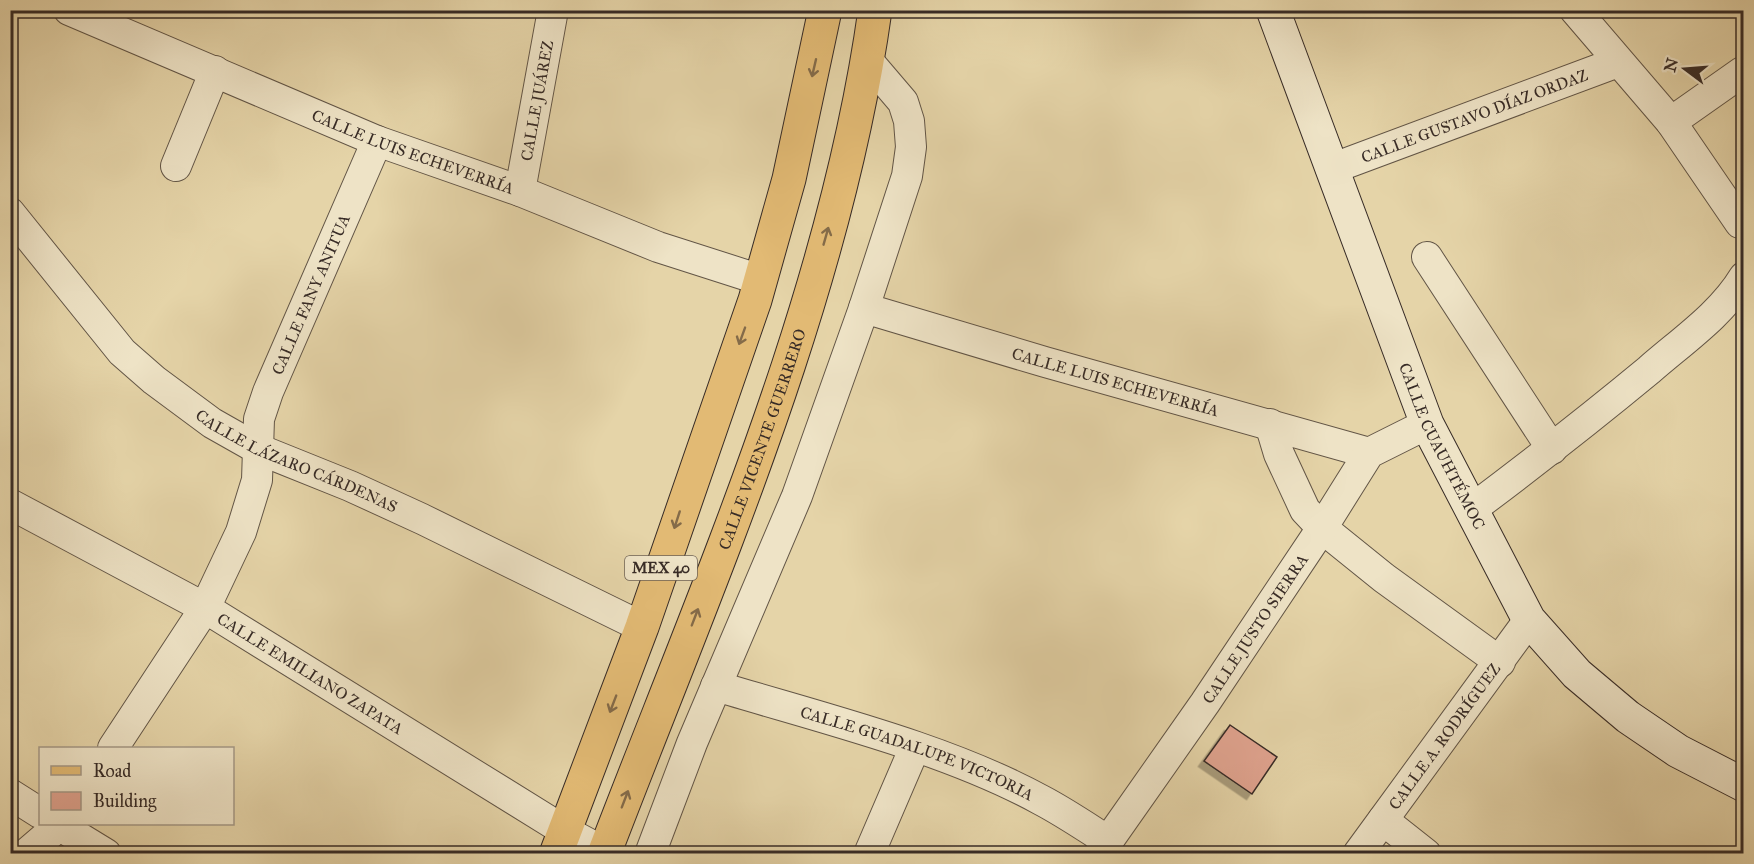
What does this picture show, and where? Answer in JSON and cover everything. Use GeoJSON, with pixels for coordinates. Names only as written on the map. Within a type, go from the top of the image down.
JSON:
{"type":"FeatureCollection","features":[{"type":"Feature","properties":{"kind":"main road","name":"MEX 40"},"geometry":{"type":"LineString","coordinates":[[560,842],[642,627],[761,280],[789,179],[825,10]]}},
{"type":"Feature","properties":{"kind":"main road","name":"CALLE VICENTE GUERRERO"},"geometry":{"type":"LineString","coordinates":[[604,853],[784,377],[835,207],[868,61],[875,10]]}},
{"type":"Feature","properties":{"kind":"street","name":"CALLE LUIS ECHEVERRÍA"},"geometry":{"type":"LineString","coordinates":[[69,10],[215,70],[377,141],[520,191],[658,247],[761,280]]}},
{"type":"Feature","properties":{"kind":"street","name":"CALLE JUÁREZ"},"geometry":{"type":"LineString","coordinates":[[520,191],[553,10]]}},
{"type":"Feature","properties":{"kind":"street","name":"CALLE CUAUHTÉMOC"},"geometry":{"type":"LineString","coordinates":[[1273,10],[1427,424],[1529,620],[1577,674],[1629,717],[1678,751],[1743,785]]}},
{"type":"Feature","properties":{"kind":"street"},"geometry":{"type":"LineString","coordinates":[[1575,10],[1671,122],[1742,224]]}},
{"type":"Feature","properties":{"kind":"street"},"geometry":{"type":"LineString","coordinates":[[650,854],[716,686],[797,496],[864,308],[907,176],[911,147],[909,121],[903,102],[868,61]]}},
{"type":"Feature","properties":{"kind":"street","name":"CALLE GUSTAVO DÍAZ ORDAZ"},"geometry":{"type":"LineString","coordinates":[[1331,169],[1618,62]]}},
{"type":"Feature","properties":{"kind":"street"},"geometry":{"type":"LineString","coordinates":[[176,166],[215,70]]}},
{"type":"Feature","properties":{"kind":"street"},"geometry":{"type":"LineString","coordinates":[[1671,122],[1742,72]]}},
{"type":"Feature","properties":{"kind":"street","name":"CALLE FANY ANITUA"},"geometry":{"type":"LineString","coordinates":[[114,747],[205,608],[252,501],[257,480],[260,418],[268,392],[377,141]]}},
{"type":"Feature","properties":{"kind":"street","name":"CALLE LÁZARO CÁRDENAS"},"geometry":{"type":"LineString","coordinates":[[10,213],[122,352],[154,380],[212,423],[258,449],[350,486],[422,519],[642,627]]}},
{"type":"Feature","properties":{"kind":"street"},"geometry":{"type":"LineString","coordinates":[[1427,257],[1552,449]]}},
{"type":"Feature","properties":{"kind":"street"},"geometry":{"type":"LineString","coordinates":[[1472,509],[1552,449],[1707,321],[1733,295],[1743,277]]}},
{"type":"Feature","properties":{"kind":"street","name":"CALLE LUIS ECHEVERRÍA"},"geometry":{"type":"LineString","coordinates":[[864,308],[1045,362],[1369,453]]}},
{"type":"Feature","properties":{"kind":"street"},"geometry":{"type":"LineString","coordinates":[[1270,424],[1280,454],[1305,510],[1322,528],[1384,578],[1500,662]]}},
{"type":"Feature","properties":{"kind":"street"},"geometry":{"type":"LineString","coordinates":[[1369,453],[1427,424]]}},
{"type":"Feature","properties":{"kind":"street","name":"CALLE JUSTO SIERRA"},"geometry":{"type":"LineString","coordinates":[[1104,847],[1205,703],[1322,528],[1369,453]]}},
{"type":"Feature","properties":{"kind":"street","name":"CALLE EMILIANO ZAPATA"},"geometry":{"type":"LineString","coordinates":[[10,504],[205,608],[560,842],[604,853]]}},
{"type":"Feature","properties":{"kind":"street","name":"CALLE A. RODRÍGUEZ"},"geometry":{"type":"LineString","coordinates":[[1358,854],[1529,620]]}},
{"type":"Feature","properties":{"kind":"street","name":"CALLE GUADALUPE VICTORIA"},"geometry":{"type":"LineString","coordinates":[[716,686],[915,747],[1032,795],[1104,847]]}},
{"type":"Feature","properties":{"kind":"street"},"geometry":{"type":"LineString","coordinates":[[869,854],[915,747]]}},
{"type":"Feature","properties":{"kind":"street"},"geometry":{"type":"LineString","coordinates":[[10,794],[39,812]]}},
{"type":"Feature","properties":{"kind":"street"},"geometry":{"type":"LineString","coordinates":[[1383,820],[1426,854]]}},
{"type":"Feature","properties":{"kind":"street"},"geometry":{"type":"LineString","coordinates":[[27,854],[51,825]]}},
{"type":"Feature","properties":{"kind":"street"},"geometry":{"type":"LineString","coordinates":[[60,825],[106,854]]}},
{"type":"Feature","properties":{"kind":"building"},"geometry":{"type":"Polygon","coordinates":[[[1230,725],[1277,757],[1252,794],[1204,761],[1230,725]]]}}]}
